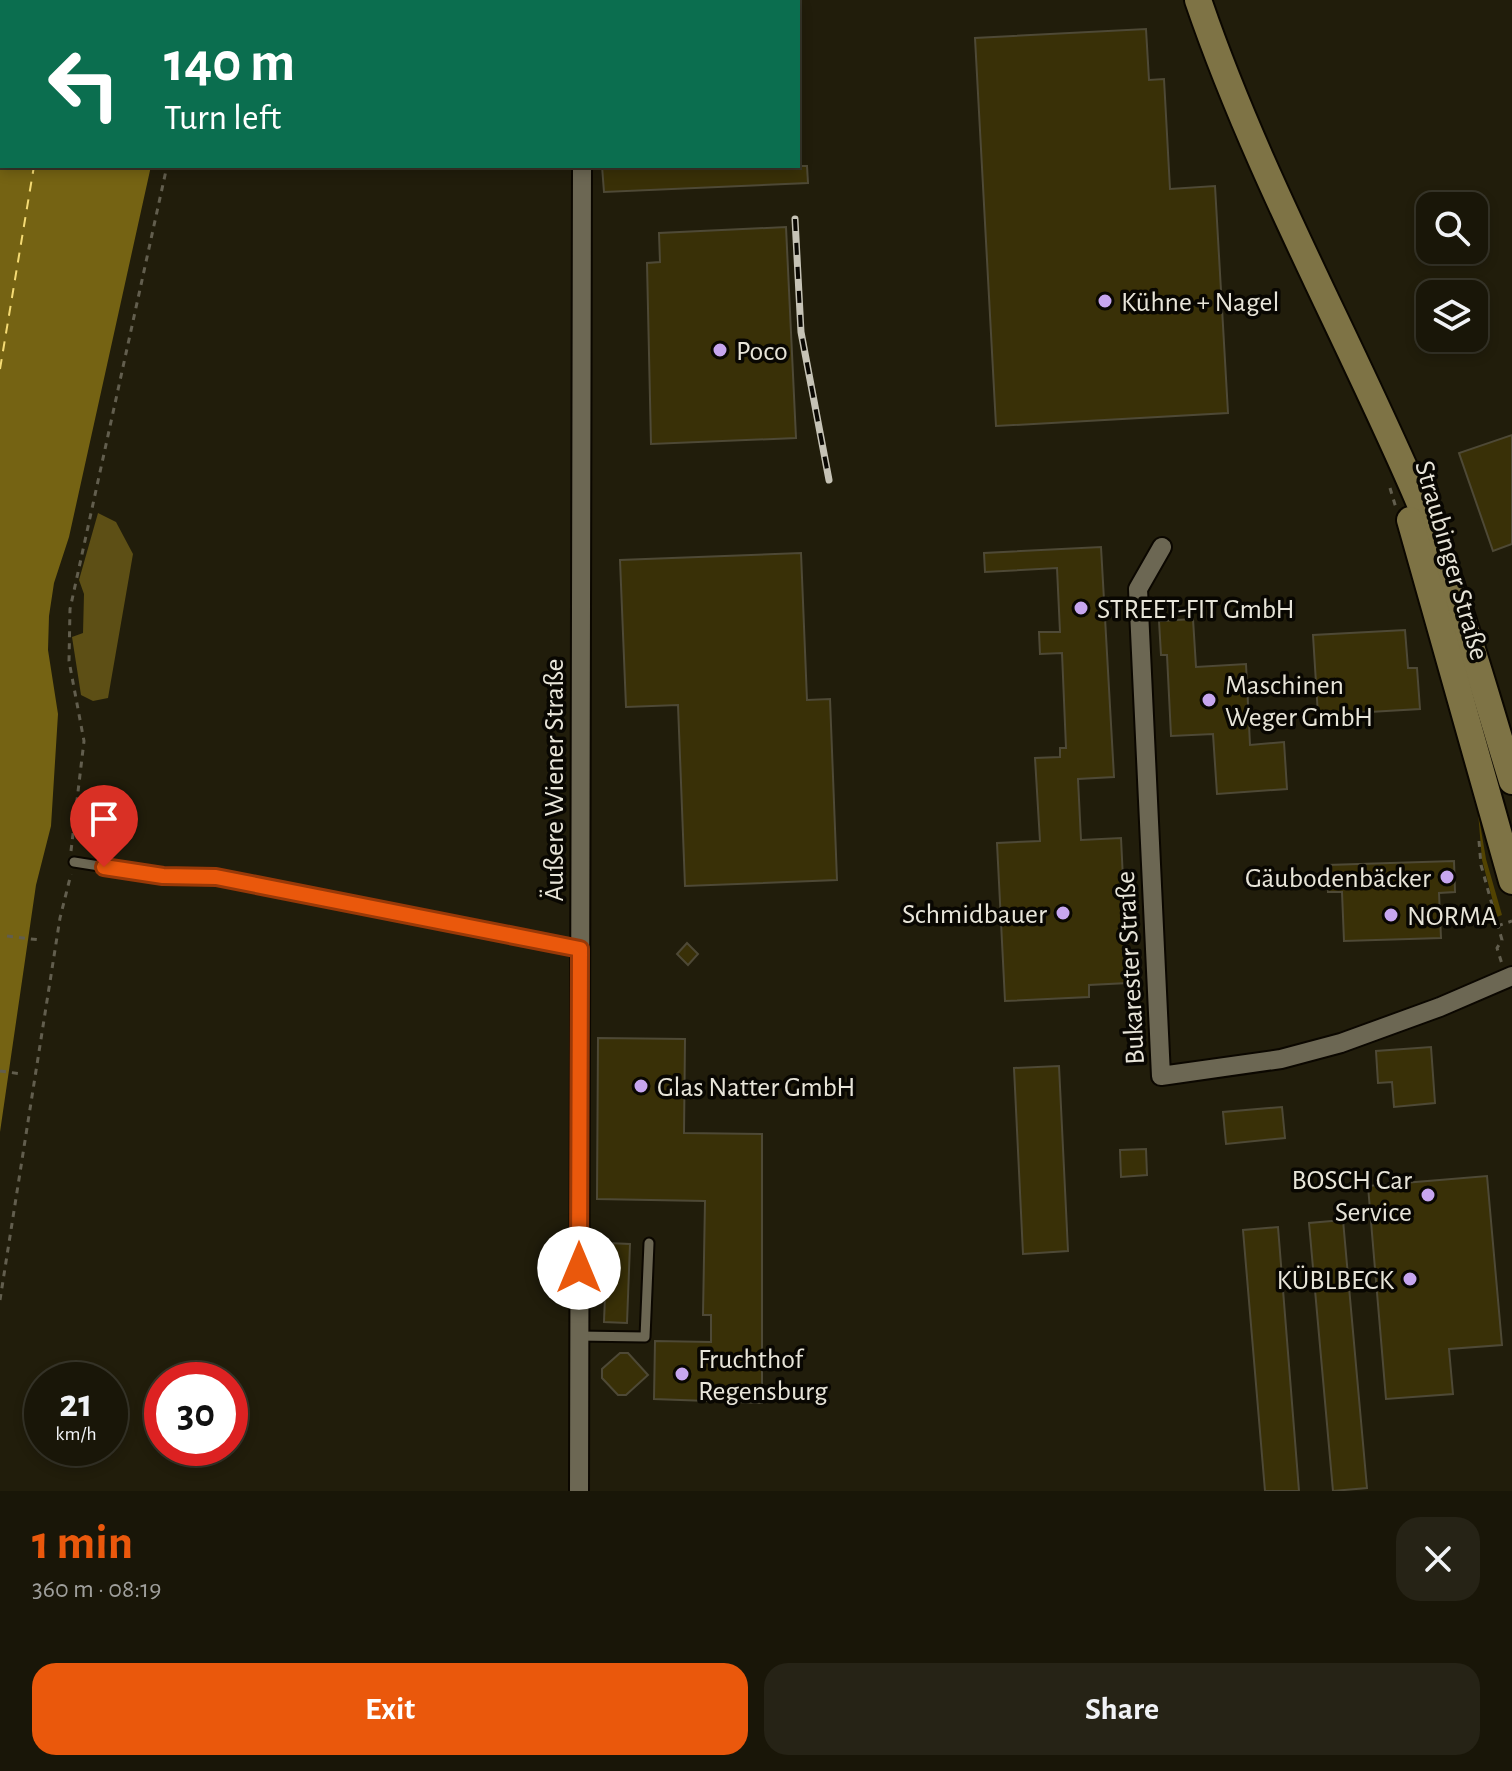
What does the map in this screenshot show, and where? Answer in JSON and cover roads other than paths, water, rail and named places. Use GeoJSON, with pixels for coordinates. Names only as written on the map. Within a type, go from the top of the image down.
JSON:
{"type":"FeatureCollection","features":[{"type":"Feature","properties":{"kind":"main road","name":"Straubinger Straße"},"geometry":{"type":"LineString","coordinates":[[1198,0],[1263,165],[1442,558],[1512,781]]}},
{"type":"Feature","properties":{"kind":"main road","name":"Straubinger Straße"},"geometry":{"type":"LineString","coordinates":[[1369,395],[1409,516],[1512,881]]}},
{"type":"Feature","properties":{"kind":"street","name":"Äußere Wiener Straße"},"geometry":{"type":"LineString","coordinates":[[579,1491],[582,168]]}},
{"type":"Feature","properties":{"kind":"street","name":"Bukarester Straße"},"geometry":{"type":"LineString","coordinates":[[1162,547],[1138,589],[1161,1076],[1281,1059],[1341,1043],[1509,977]]}},
{"type":"Feature","properties":{"kind":"lane"},"geometry":{"type":"LineString","coordinates":[[74,862],[163,876],[216,877],[580,949]]}},
{"type":"Feature","properties":{"kind":"lane"},"geometry":{"type":"LineString","coordinates":[[578,1336],[645,1337],[649,1243]]}},
{"type":"Feature","properties":{"kind":"railway"},"geometry":{"type":"LineString","coordinates":[[795,219],[801,332],[829,480]]}},
{"type":"Feature","properties":{"kind":"place","name":"Kühne + Nagel"},"geometry":{"type":"Point","coordinates":[1105,301]}},
{"type":"Feature","properties":{"kind":"place","name":"Poco"},"geometry":{"type":"Point","coordinates":[720,350]}},
{"type":"Feature","properties":{"kind":"place","name":"STREET-FIT GmbH"},"geometry":{"type":"Point","coordinates":[1081,608]}},
{"type":"Feature","properties":{"kind":"place","name":"Maschinen Weger GmbH"},"geometry":{"type":"Point","coordinates":[1209,700]}},
{"type":"Feature","properties":{"kind":"place","name":"Gäubodenbäcker"},"geometry":{"type":"Point","coordinates":[1447,877]}},
{"type":"Feature","properties":{"kind":"place","name":"Schmidbauer"},"geometry":{"type":"Point","coordinates":[1063,913]}},
{"type":"Feature","properties":{"kind":"place","name":"NORMA"},"geometry":{"type":"Point","coordinates":[1391,915]}},
{"type":"Feature","properties":{"kind":"place","name":"Glas Natter GmbH"},"geometry":{"type":"Point","coordinates":[641,1086]}},
{"type":"Feature","properties":{"kind":"place","name":"BOSCH Car Service"},"geometry":{"type":"Point","coordinates":[1428,1195]}},
{"type":"Feature","properties":{"kind":"place","name":"KÜBLBECK"},"geometry":{"type":"Point","coordinates":[1410,1279]}},
{"type":"Feature","properties":{"kind":"place","name":"Fruchthof Regensburg"},"geometry":{"type":"Point","coordinates":[682,1374]}}]}
